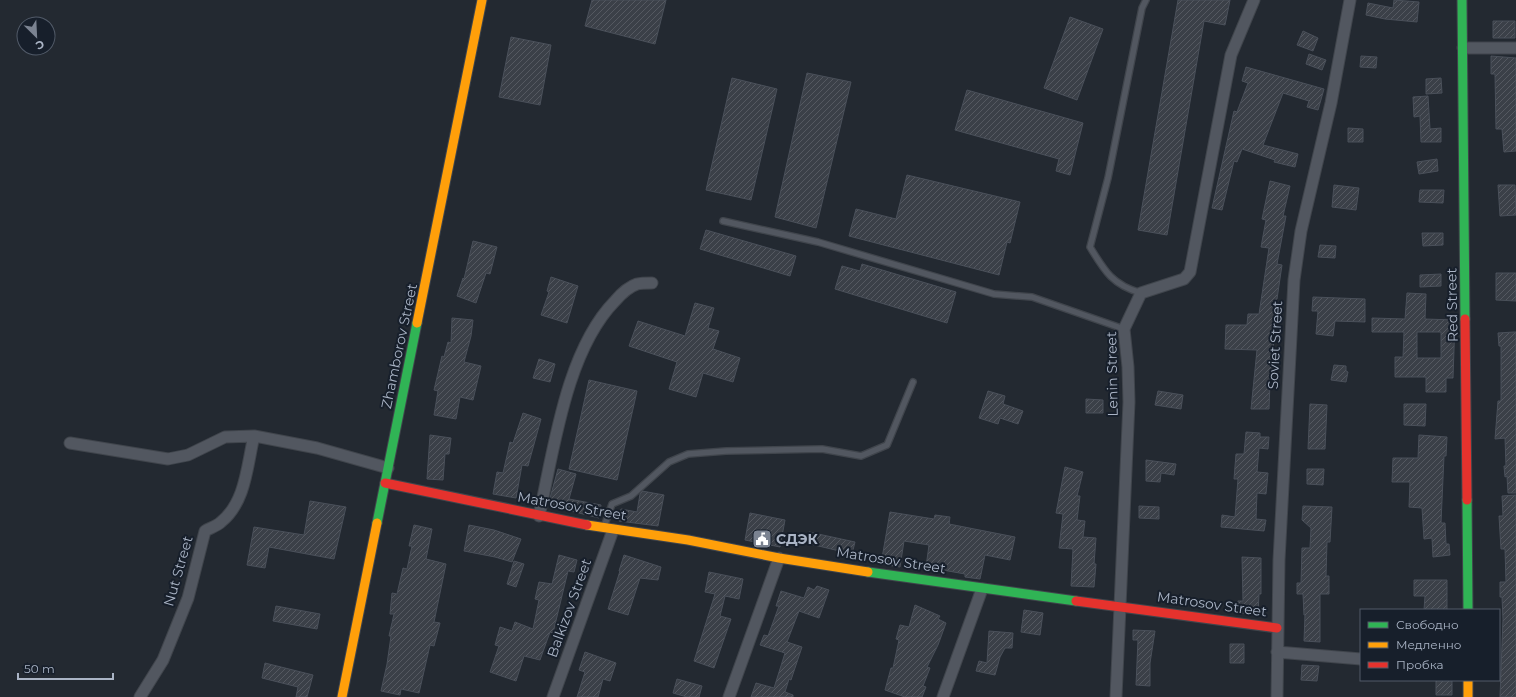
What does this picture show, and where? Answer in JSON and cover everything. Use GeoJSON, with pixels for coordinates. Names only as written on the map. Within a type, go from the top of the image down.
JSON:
{"type":"FeatureCollection","features":[{"type":"Feature","properties":{"kind":"street","name":"Zhamborov Street"},"geometry":{"type":"LineString","coordinates":[[342,697],[482,0]]}},
{"type":"Feature","properties":{"kind":"street"},"geometry":{"type":"LineString","coordinates":[[1142,293],[1184,279],[1190,272],[1226,73],[1236,40],[1254,0]]}},
{"type":"Feature","properties":{"kind":"street","name":"Soviet Street"},"geometry":{"type":"LineString","coordinates":[[1277,697],[1277,652],[1284,448],[1294,280],[1301,231],[1331,102],[1350,0]]}},
{"type":"Feature","properties":{"kind":"street","name":"Red Street"},"geometry":{"type":"LineString","coordinates":[[1462,0],[1468,609]]}},
{"type":"Feature","properties":{"kind":"street"},"geometry":{"type":"LineString","coordinates":[[1463,48],[1516,48]]}},
{"type":"Feature","properties":{"kind":"street"},"geometry":{"type":"LineString","coordinates":[[539,516],[563,406],[577,362],[592,332],[608,308],[623,292],[637,284],[652,283]]}},
{"type":"Feature","properties":{"kind":"street","name":"Lenin Street"},"geometry":{"type":"LineString","coordinates":[[1116,697],[1129,402],[1128,367],[1124,329],[1142,293]]}},
{"type":"Feature","properties":{"kind":"street"},"geometry":{"type":"LineString","coordinates":[[70,443],[168,459],[188,455],[225,436],[254,436],[317,448],[388,468]]}},
{"type":"Feature","properties":{"kind":"street","name":"Nut Street"},"geometry":{"type":"LineString","coordinates":[[140,697],[163,660],[188,598],[205,531],[221,523],[234,508],[244,483],[254,436]]}},
{"type":"Feature","properties":{"kind":"street","name":"Matrosov Street"},"geometry":{"type":"LineString","coordinates":[[386,483],[539,516],[608,529],[688,540],[779,558],[982,588],[1278,628]]}},
{"type":"Feature","properties":{"kind":"street","name":"Balkizov Street"},"geometry":{"type":"LineString","coordinates":[[553,697],[608,529]]}},
{"type":"Feature","properties":{"kind":"street"},"geometry":{"type":"LineString","coordinates":[[729,697],[779,558]]}},
{"type":"Feature","properties":{"kind":"street"},"geometry":{"type":"LineString","coordinates":[[943,697],[982,588]]}},
{"type":"Feature","properties":{"kind":"street"},"geometry":{"type":"LineString","coordinates":[[1277,652],[1360,659]]}},
{"type":"Feature","properties":{"kind":"street"},"geometry":{"type":"LineString","coordinates":[[1468,681],[1468,697]]}},
{"type":"Feature","properties":{"kind":"lane"},"geometry":{"type":"LineString","coordinates":[[1142,293],[1124,288],[1112,278],[1090,247],[1108,178],[1142,8],[1146,0]]}},
{"type":"Feature","properties":{"kind":"lane"},"geometry":{"type":"LineString","coordinates":[[723,221],[818,242],[994,294],[1032,297],[1124,329]]}},
{"type":"Feature","properties":{"kind":"lane"},"geometry":{"type":"LineString","coordinates":[[608,529],[612,504],[631,496],[669,462],[688,454],[726,451],[822,449],[861,456],[886,445],[913,382]]}},
{"type":"Feature","properties":{"kind":"building"},"geometry":{"type":"Polygon","coordinates":[[[592,0],[666,0],[655,44],[585,26],[592,0]]]}},
{"type":"Feature","properties":{"kind":"building"},"geometry":{"type":"Polygon","coordinates":[[[1178,0],[1230,0],[1225,25],[1204,21],[1167,235],[1138,230],[1178,0]]]}},
{"type":"Feature","properties":{"kind":"building"},"geometry":{"type":"Polygon","coordinates":[[[1394,0],[1419,2],[1417,22],[1385,19],[1366,15],[1368,3],[1393,8],[1394,0]]]}},
{"type":"Feature","properties":{"kind":"building"},"geometry":{"type":"Polygon","coordinates":[[[1070,17],[1103,29],[1077,100],[1044,88],[1070,17]]]}},
{"type":"Feature","properties":{"kind":"building"},"geometry":{"type":"Polygon","coordinates":[[[1493,21],[1515,21],[1515,38],[1493,38],[1493,21]]]}},
{"type":"Feature","properties":{"kind":"building"},"geometry":{"type":"Polygon","coordinates":[[[1303,31],[1318,38],[1313,51],[1297,45],[1303,31]]]}},
{"type":"Feature","properties":{"kind":"building"},"geometry":{"type":"Polygon","coordinates":[[[511,37],[551,45],[540,105],[499,97],[511,37]]]}},
{"type":"Feature","properties":{"kind":"building"},"geometry":{"type":"Polygon","coordinates":[[[1309,54],[1326,60],[1322,70],[1306,64],[1309,54]]]}},
{"type":"Feature","properties":{"kind":"building"},"geometry":{"type":"Polygon","coordinates":[[[1361,56],[1377,57],[1376,68],[1360,67],[1361,56]]]}},
{"type":"Feature","properties":{"kind":"building"},"geometry":{"type":"Polygon","coordinates":[[[1491,56],[1516,58],[1516,151],[1504,152],[1502,129],[1496,129],[1495,74],[1491,74],[1491,56]]]}},
{"type":"Feature","properties":{"kind":"building"},"geometry":{"type":"Polygon","coordinates":[[[1246,67],[1324,89],[1318,110],[1307,107],[1309,101],[1283,93],[1263,145],[1298,154],[1295,167],[1274,162],[1275,160],[1242,149],[1237,162],[1234,161],[1222,210],[1212,208],[1234,111],[1237,112],[1248,83],[1242,81],[1246,67]]]}},
{"type":"Feature","properties":{"kind":"building"},"geometry":{"type":"Polygon","coordinates":[[[807,73],[851,82],[816,228],[775,217],[807,73]]]}},
{"type":"Feature","properties":{"kind":"building"},"geometry":{"type":"Polygon","coordinates":[[[732,78],[777,89],[751,200],[706,190],[732,78]]]}},
{"type":"Feature","properties":{"kind":"building"},"geometry":{"type":"Polygon","coordinates":[[[1441,78],[1442,93],[1426,94],[1426,79],[1441,78]]]}},
{"type":"Feature","properties":{"kind":"building"},"geometry":{"type":"Polygon","coordinates":[[[967,90],[1083,123],[1070,175],[1056,171],[1059,159],[955,130],[967,90]]]}},
{"type":"Feature","properties":{"kind":"building"},"geometry":{"type":"Polygon","coordinates":[[[1428,96],[1430,129],[1441,128],[1441,142],[1421,142],[1420,116],[1414,117],[1413,97],[1428,96]]]}},
{"type":"Feature","properties":{"kind":"building"},"geometry":{"type":"Polygon","coordinates":[[[1348,128],[1363,129],[1363,142],[1348,142],[1348,128]]]}},
{"type":"Feature","properties":{"kind":"building"},"geometry":{"type":"Polygon","coordinates":[[[1437,159],[1438,171],[1419,174],[1417,162],[1437,159]]]}},
{"type":"Feature","properties":{"kind":"building"},"geometry":{"type":"Polygon","coordinates":[[[907,175],[1020,202],[1010,243],[1007,242],[999,275],[849,236],[856,209],[896,219],[907,175]]]}},
{"type":"Feature","properties":{"kind":"building"},"geometry":{"type":"Polygon","coordinates":[[[1270,181],[1290,186],[1283,216],[1286,216],[1277,264],[1282,265],[1276,299],[1273,362],[1275,362],[1272,382],[1270,382],[1269,409],[1251,409],[1257,350],[1225,349],[1226,325],[1247,325],[1248,314],[1259,314],[1269,248],[1261,247],[1266,220],[1262,219],[1270,181]]]}},
{"type":"Feature","properties":{"kind":"building"},"geometry":{"type":"Polygon","coordinates":[[[1334,185],[1359,188],[1356,210],[1332,207],[1334,185]]]}},
{"type":"Feature","properties":{"kind":"building"},"geometry":{"type":"Polygon","coordinates":[[[1498,185],[1515,185],[1516,215],[1500,216],[1498,185]]]}},
{"type":"Feature","properties":{"kind":"building"},"geometry":{"type":"Polygon","coordinates":[[[1420,190],[1444,190],[1443,203],[1419,202],[1420,190]]]}},
{"type":"Feature","properties":{"kind":"building"},"geometry":{"type":"Polygon","coordinates":[[[706,230],[796,256],[790,276],[700,249],[706,230]]]}},
{"type":"Feature","properties":{"kind":"building"},"geometry":{"type":"Polygon","coordinates":[[[1422,233],[1443,233],[1443,245],[1423,246],[1422,233]]]}},
{"type":"Feature","properties":{"kind":"building"},"geometry":{"type":"Polygon","coordinates":[[[473,241],[497,247],[490,274],[486,273],[476,303],[457,296],[463,278],[464,279],[473,241]]]}},
{"type":"Feature","properties":{"kind":"building"},"geometry":{"type":"Polygon","coordinates":[[[1320,245],[1336,246],[1335,258],[1318,257],[1320,245]]]}},
{"type":"Feature","properties":{"kind":"building"},"geometry":{"type":"Polygon","coordinates":[[[862,264],[956,292],[947,323],[835,289],[842,266],[860,271],[862,264]]]}},
{"type":"Feature","properties":{"kind":"building"},"geometry":{"type":"Polygon","coordinates":[[[1496,273],[1516,273],[1516,301],[1496,300],[1496,273]]]}},
{"type":"Feature","properties":{"kind":"building"},"geometry":{"type":"Polygon","coordinates":[[[1441,274],[1441,286],[1420,287],[1420,275],[1441,274]]]}},
{"type":"Feature","properties":{"kind":"building"},"geometry":{"type":"Polygon","coordinates":[[[551,277],[578,286],[567,323],[541,315],[549,292],[547,291],[551,277]]]}},
{"type":"Feature","properties":{"kind":"building"},"geometry":{"type":"Polygon","coordinates":[[[1407,293],[1426,294],[1425,319],[1455,320],[1453,378],[1446,378],[1446,392],[1426,392],[1426,377],[1395,377],[1395,357],[1403,357],[1404,332],[1372,332],[1372,318],[1405,319],[1407,293]],[[1417,332],[1417,358],[1441,358],[1441,332],[1417,332]]]}},
{"type":"Feature","properties":{"kind":"building"},"geometry":{"type":"Polygon","coordinates":[[[1313,297],[1365,299],[1365,322],[1335,321],[1333,336],[1316,334],[1318,311],[1312,311],[1313,297]]]}},
{"type":"Feature","properties":{"kind":"building"},"geometry":{"type":"Polygon","coordinates":[[[695,303],[714,308],[708,328],[719,331],[713,349],[740,358],[733,382],[703,373],[696,397],[669,389],[677,362],[629,346],[638,321],[685,336],[695,303]]]}},
{"type":"Feature","properties":{"kind":"building"},"geometry":{"type":"Polygon","coordinates":[[[452,318],[473,320],[471,336],[464,362],[481,366],[473,400],[460,397],[456,419],[434,415],[438,391],[434,390],[442,356],[444,357],[448,342],[451,343],[452,318]]]}},
{"type":"Feature","properties":{"kind":"building"},"geometry":{"type":"Polygon","coordinates":[[[1516,332],[1516,493],[1508,493],[1507,476],[1505,477],[1504,466],[1506,466],[1505,438],[1495,439],[1498,401],[1501,401],[1501,346],[1499,346],[1498,333],[1516,332]]]}},
{"type":"Feature","properties":{"kind":"building"},"geometry":{"type":"Polygon","coordinates":[[[539,359],[555,364],[550,382],[533,378],[539,359]]]}},
{"type":"Feature","properties":{"kind":"building"},"geometry":{"type":"Polygon","coordinates":[[[1334,365],[1346,366],[1346,371],[1348,372],[1346,382],[1331,380],[1334,365]]]}},
{"type":"Feature","properties":{"kind":"building"},"geometry":{"type":"Polygon","coordinates":[[[589,380],[637,391],[617,480],[569,469],[589,380]]]}},
{"type":"Feature","properties":{"kind":"building"},"geometry":{"type":"Polygon","coordinates":[[[988,391],[1005,396],[1003,404],[1023,411],[1018,424],[1000,418],[998,424],[979,418],[988,391]]]}},
{"type":"Feature","properties":{"kind":"building"},"geometry":{"type":"Polygon","coordinates":[[[1158,391],[1183,395],[1181,409],[1155,405],[1158,391]]]}},
{"type":"Feature","properties":{"kind":"building"},"geometry":{"type":"Polygon","coordinates":[[[1086,399],[1103,400],[1103,413],[1086,413],[1086,399]]]}},
{"type":"Feature","properties":{"kind":"building"},"geometry":{"type":"Polygon","coordinates":[[[1310,404],[1327,405],[1325,449],[1308,449],[1310,404]]]}},
{"type":"Feature","properties":{"kind":"building"},"geometry":{"type":"Polygon","coordinates":[[[1404,404],[1426,404],[1425,426],[1404,425],[1404,404]]]}},
{"type":"Feature","properties":{"kind":"building"},"geometry":{"type":"Polygon","coordinates":[[[523,413],[541,419],[528,466],[522,465],[516,498],[493,494],[497,472],[503,473],[510,442],[513,443],[523,413]]]}},
{"type":"Feature","properties":{"kind":"building"},"geometry":{"type":"Polygon","coordinates":[[[1246,432],[1260,433],[1260,437],[1269,437],[1268,449],[1259,448],[1257,472],[1268,473],[1266,494],[1257,493],[1256,519],[1266,520],[1264,531],[1221,527],[1222,515],[1235,517],[1238,479],[1234,479],[1236,454],[1244,454],[1246,432]]]}},
{"type":"Feature","properties":{"kind":"building"},"geometry":{"type":"Polygon","coordinates":[[[430,435],[451,438],[449,454],[445,454],[443,480],[427,479],[430,435]]]}},
{"type":"Feature","properties":{"kind":"building"},"geometry":{"type":"Polygon","coordinates":[[[1419,435],[1447,437],[1446,456],[1444,456],[1441,523],[1445,523],[1446,544],[1449,544],[1450,555],[1433,557],[1432,538],[1424,539],[1422,508],[1409,507],[1410,482],[1392,482],[1393,458],[1418,458],[1419,435]]]}},
{"type":"Feature","properties":{"kind":"building"},"geometry":{"type":"Polygon","coordinates":[[[1146,460],[1176,464],[1174,475],[1161,473],[1160,482],[1146,481],[1146,460]]]}},
{"type":"Feature","properties":{"kind":"building"},"geometry":{"type":"Polygon","coordinates":[[[1065,467],[1083,472],[1077,496],[1080,496],[1077,520],[1085,521],[1083,537],[1096,538],[1094,587],[1071,586],[1073,549],[1059,548],[1063,514],[1056,513],[1065,467]]]}},
{"type":"Feature","properties":{"kind":"building"},"geometry":{"type":"Polygon","coordinates":[[[558,469],[576,474],[569,499],[601,505],[599,518],[555,507],[550,498],[558,469]]]}},
{"type":"Feature","properties":{"kind":"building"},"geometry":{"type":"Polygon","coordinates":[[[1307,469],[1324,469],[1323,485],[1307,484],[1307,469]]]}},
{"type":"Feature","properties":{"kind":"building"},"geometry":{"type":"Polygon","coordinates":[[[642,491],[664,495],[658,526],[619,521],[621,509],[637,512],[640,494],[642,491]]]}},
{"type":"Feature","properties":{"kind":"building"},"geometry":{"type":"Polygon","coordinates":[[[1516,495],[1516,697],[1500,697],[1503,619],[1502,597],[1500,597],[1500,582],[1506,582],[1505,549],[1501,549],[1499,516],[1503,516],[1502,496],[1516,495]]]}},
{"type":"Feature","properties":{"kind":"building"},"geometry":{"type":"Polygon","coordinates":[[[310,501],[346,507],[334,559],[269,547],[265,568],[247,565],[254,527],[304,535],[310,501]]]}},
{"type":"Feature","properties":{"kind":"building"},"geometry":{"type":"Polygon","coordinates":[[[1139,506],[1159,507],[1159,519],[1139,518],[1139,506]]]}},
{"type":"Feature","properties":{"kind":"building"},"geometry":{"type":"Polygon","coordinates":[[[1303,506],[1332,507],[1330,542],[1327,542],[1326,576],[1329,576],[1329,594],[1320,594],[1320,642],[1304,641],[1305,615],[1303,594],[1297,594],[1297,583],[1301,583],[1302,548],[1310,548],[1311,528],[1302,520],[1303,506]]]}},
{"type":"Feature","properties":{"kind":"building"},"geometry":{"type":"Polygon","coordinates":[[[890,512],[934,519],[935,515],[950,517],[949,524],[1015,537],[1010,560],[985,555],[980,579],[965,577],[965,574],[926,567],[929,545],[904,541],[900,567],[881,564],[890,512]]]}},
{"type":"Feature","properties":{"kind":"building"},"geometry":{"type":"Polygon","coordinates":[[[750,513],[785,520],[780,547],[745,540],[750,513]]]}},
{"type":"Feature","properties":{"kind":"building"},"geometry":{"type":"Polygon","coordinates":[[[414,525],[432,529],[426,559],[446,564],[434,622],[440,623],[434,646],[430,645],[419,693],[401,689],[400,695],[381,691],[387,664],[391,636],[389,636],[394,614],[390,614],[392,593],[397,594],[403,568],[407,569],[412,546],[409,546],[414,525]]]}},
{"type":"Feature","properties":{"kind":"building"},"geometry":{"type":"Polygon","coordinates":[[[469,525],[494,530],[521,539],[512,562],[464,551],[469,525]]]}},
{"type":"Feature","properties":{"kind":"building"},"geometry":{"type":"Polygon","coordinates":[[[809,532],[855,542],[852,554],[806,543],[809,532]]]}},
{"type":"Feature","properties":{"kind":"building"},"geometry":{"type":"Polygon","coordinates":[[[559,555],[577,560],[574,572],[568,571],[553,633],[550,632],[540,660],[524,656],[516,681],[490,672],[499,646],[495,645],[500,627],[512,631],[515,622],[533,629],[539,600],[535,599],[539,582],[552,584],[559,555]]]}},
{"type":"Feature","properties":{"kind":"building"},"geometry":{"type":"Polygon","coordinates":[[[624,555],[661,567],[658,580],[640,578],[628,615],[608,609],[624,555]]]}},
{"type":"Feature","properties":{"kind":"building"},"geometry":{"type":"Polygon","coordinates":[[[1242,557],[1261,558],[1261,594],[1259,594],[1258,614],[1238,613],[1238,601],[1243,601],[1242,557]]]}},
{"type":"Feature","properties":{"kind":"building"},"geometry":{"type":"Polygon","coordinates":[[[514,561],[524,564],[516,587],[507,584],[514,561]]]}},
{"type":"Feature","properties":{"kind":"building"},"geometry":{"type":"Polygon","coordinates":[[[709,572],[743,579],[739,599],[725,596],[720,616],[731,619],[714,668],[694,661],[715,594],[705,592],[709,572]]]}},
{"type":"Feature","properties":{"kind":"building"},"geometry":{"type":"Polygon","coordinates":[[[1414,580],[1447,580],[1447,609],[1424,609],[1425,596],[1414,596],[1414,580]]]}},
{"type":"Feature","properties":{"kind":"building"},"geometry":{"type":"Polygon","coordinates":[[[817,586],[829,590],[819,618],[799,611],[787,642],[802,647],[791,680],[789,679],[785,692],[793,695],[793,697],[751,697],[756,683],[774,688],[785,653],[760,645],[764,635],[768,636],[779,606],[776,606],[781,591],[804,598],[808,587],[814,590],[817,586]]]}},
{"type":"Feature","properties":{"kind":"building"},"geometry":{"type":"Polygon","coordinates":[[[915,605],[940,616],[938,619],[946,623],[938,645],[927,667],[930,668],[923,686],[926,687],[922,697],[905,697],[885,690],[891,668],[893,668],[899,640],[896,639],[900,625],[909,627],[915,605]]]}},
{"type":"Feature","properties":{"kind":"building"},"geometry":{"type":"Polygon","coordinates":[[[276,606],[320,614],[317,629],[273,621],[276,606]]]}},
{"type":"Feature","properties":{"kind":"building"},"geometry":{"type":"Polygon","coordinates":[[[1024,610],[1043,613],[1040,635],[1021,632],[1024,610]]]}},
{"type":"Feature","properties":{"kind":"building"},"geometry":{"type":"Polygon","coordinates":[[[1133,630],[1155,631],[1150,663],[1150,686],[1136,685],[1138,640],[1133,640],[1133,630]]]}},
{"type":"Feature","properties":{"kind":"building"},"geometry":{"type":"Polygon","coordinates":[[[989,631],[1013,633],[1012,648],[1005,648],[1000,657],[995,675],[976,671],[979,661],[987,663],[989,631]]]}},
{"type":"Feature","properties":{"kind":"building"},"geometry":{"type":"Polygon","coordinates":[[[1230,644],[1244,644],[1244,663],[1230,663],[1230,644]]]}},
{"type":"Feature","properties":{"kind":"building"},"geometry":{"type":"Polygon","coordinates":[[[585,652],[616,663],[610,681],[603,679],[598,697],[577,697],[585,672],[579,670],[585,652]]]}},
{"type":"Feature","properties":{"kind":"building"},"geometry":{"type":"Polygon","coordinates":[[[265,663],[313,675],[307,697],[296,697],[298,687],[262,678],[265,663]]]}},
{"type":"Feature","properties":{"kind":"building"},"geometry":{"type":"Polygon","coordinates":[[[1302,665],[1319,666],[1317,681],[1301,680],[1302,665]]]}},
{"type":"Feature","properties":{"kind":"building"},"geometry":{"type":"Polygon","coordinates":[[[677,679],[702,686],[699,697],[687,697],[673,693],[677,679]]]}},
{"type":"Feature","properties":{"kind":"building"},"geometry":{"type":"Polygon","coordinates":[[[1436,681],[1452,681],[1452,695],[1436,695],[1436,681]]]}},
{"type":"Feature","properties":{"kind":"traffic: fast"},"geometry":{"type":"LineString","coordinates":[[1462,0],[1465,319]]}},
{"type":"Feature","properties":{"kind":"traffic: fast"},"geometry":{"type":"LineString","coordinates":[[377,523],[417,323]]}},
{"type":"Feature","properties":{"kind":"traffic: fast"},"geometry":{"type":"LineString","coordinates":[[1467,500],[1468,609]]}},
{"type":"Feature","properties":{"kind":"traffic: fast"},"geometry":{"type":"LineString","coordinates":[[868,572],[1076,601]]}},
{"type":"Feature","properties":{"kind":"traffic: slow"},"geometry":{"type":"LineString","coordinates":[[417,323],[482,0]]}},
{"type":"Feature","properties":{"kind":"traffic: slow"},"geometry":{"type":"LineString","coordinates":[[342,697],[377,523]]}},
{"type":"Feature","properties":{"kind":"traffic: slow"},"geometry":{"type":"LineString","coordinates":[[587,525],[688,540],[779,558],[868,572]]}},
{"type":"Feature","properties":{"kind":"traffic: slow"},"geometry":{"type":"LineString","coordinates":[[1468,681],[1468,697]]}},
{"type":"Feature","properties":{"kind":"traffic: jam"},"geometry":{"type":"LineString","coordinates":[[1465,319],[1467,500]]}},
{"type":"Feature","properties":{"kind":"traffic: jam"},"geometry":{"type":"LineString","coordinates":[[385,483],[587,525]]}},
{"type":"Feature","properties":{"kind":"traffic: jam"},"geometry":{"type":"LineString","coordinates":[[1076,601],[1277,628]]}},
{"type":"Feature","properties":{"kind":"place","name":"СДЭК"},"geometry":{"type":"Point","coordinates":[762,539]}}]}
